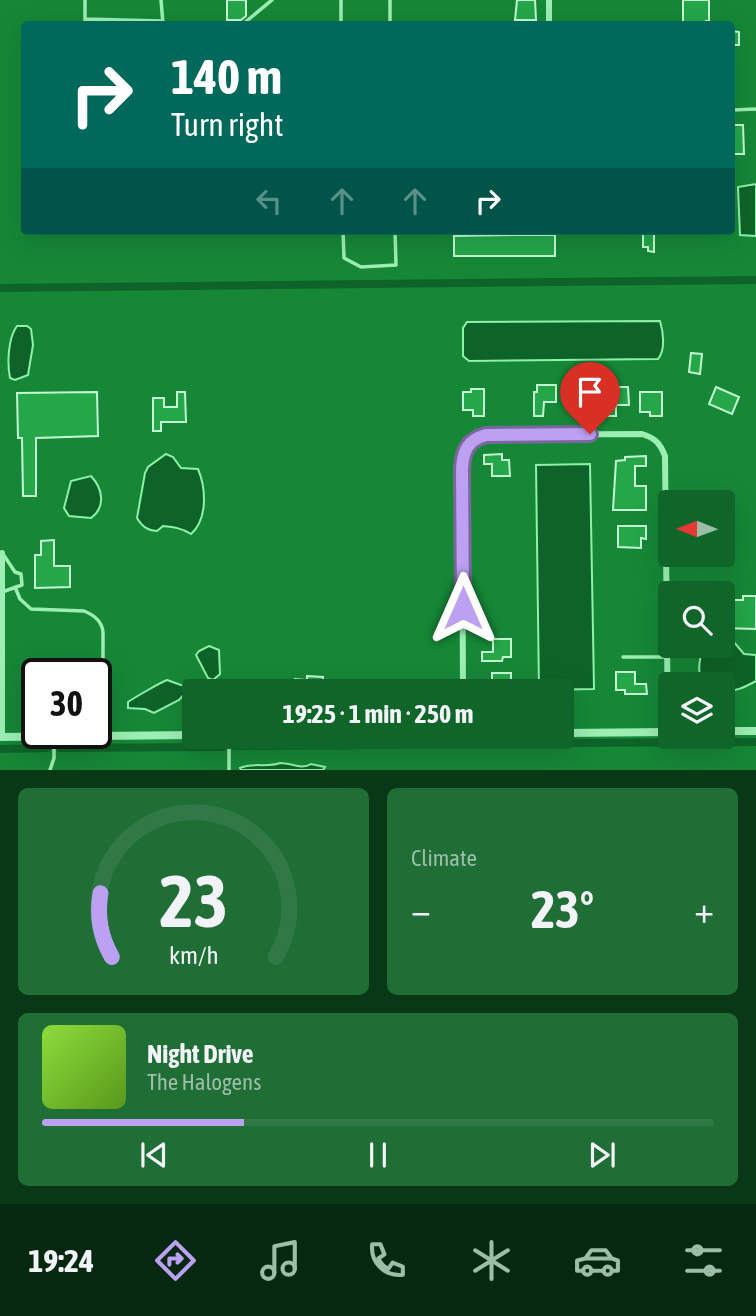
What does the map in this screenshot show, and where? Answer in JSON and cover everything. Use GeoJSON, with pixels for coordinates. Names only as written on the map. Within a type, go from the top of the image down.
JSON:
{"type":"FeatureCollection","features":[{"type":"Feature","properties":{"kind":"street"},"geometry":{"type":"LineString","coordinates":[[549,0],[549,21]]}},
{"type":"Feature","properties":{"kind":"street"},"geometry":{"type":"LineString","coordinates":[[463,679],[463,455],[467,446],[476,438],[486,435],[642,434],[653,438],[661,445],[665,456],[666,581]]}},
{"type":"Feature","properties":{"kind":"street"},"geometry":{"type":"LineString","coordinates":[[2,553],[1,737],[21,737]]}},
{"type":"Feature","properties":{"kind":"street"},"geometry":{"type":"LineString","coordinates":[[735,731],[756,731]]}},
{"type":"Feature","properties":{"kind":"street"},"geometry":{"type":"LineString","coordinates":[[574,733],[658,732]]}},
{"type":"Feature","properties":{"kind":"street"},"geometry":{"type":"LineString","coordinates":[[112,736],[182,735]]}},
{"type":"Feature","properties":{"kind":"lane"},"geometry":{"type":"LineString","coordinates":[[85,0],[85,21]]}},
{"type":"Feature","properties":{"kind":"lane"},"geometry":{"type":"LineString","coordinates":[[161,0],[162,21]]}},
{"type":"Feature","properties":{"kind":"lane"},"geometry":{"type":"LineString","coordinates":[[247,21],[272,0]]}},
{"type":"Feature","properties":{"kind":"lane"},"geometry":{"type":"LineString","coordinates":[[341,0],[341,21]]}},
{"type":"Feature","properties":{"kind":"lane"},"geometry":{"type":"LineString","coordinates":[[390,0],[390,21]]}},
{"type":"Feature","properties":{"kind":"lane"},"geometry":{"type":"LineString","coordinates":[[735,110],[756,109]]}},
{"type":"Feature","properties":{"kind":"lane"},"geometry":{"type":"LineString","coordinates":[[344,235],[344,258],[361,267],[396,265],[395,235]]}},
{"type":"Feature","properties":{"kind":"lane"},"geometry":{"type":"LineString","coordinates":[[2,553],[15,572],[21,574],[22,585],[2,592]]}},
{"type":"Feature","properties":{"kind":"lane"},"geometry":{"type":"LineString","coordinates":[[15,587],[20,599],[31,609],[84,611],[92,614],[100,623],[103,632],[103,658]]}},
{"type":"Feature","properties":{"kind":"lane"},"geometry":{"type":"LineString","coordinates":[[623,657],[658,657]]}},
{"type":"Feature","properties":{"kind":"lane"},"geometry":{"type":"LineString","coordinates":[[50,770],[54,749]]}},
{"type":"Feature","properties":{"kind":"lane"},"geometry":{"type":"LineString","coordinates":[[229,749],[229,770]]}},
{"type":"Feature","properties":{"kind":"shaded area"},"geometry":{"type":"Polygon","coordinates":[[[756,184],[756,236],[740,235],[738,187],[756,184]]]}},
{"type":"Feature","properties":{"kind":"shaded area"},"geometry":{"type":"Polygon","coordinates":[[[660,321],[663,346],[658,359],[469,361],[463,356],[463,328],[467,322],[660,321]]]}},
{"type":"Feature","properties":{"kind":"shaded area"},"geometry":{"type":"Polygon","coordinates":[[[17,326],[31,329],[33,345],[28,375],[15,380],[10,378],[9,358],[10,344],[17,326]]]}},
{"type":"Feature","properties":{"kind":"shaded area"},"geometry":{"type":"Polygon","coordinates":[[[166,454],[173,457],[181,468],[198,469],[201,477],[203,512],[197,528],[191,534],[167,526],[157,531],[150,530],[137,518],[145,473],[148,467],[166,454]]]}},
{"type":"Feature","properties":{"kind":"shaded area"},"geometry":{"type":"Polygon","coordinates":[[[590,464],[594,689],[574,689],[574,679],[539,679],[536,465],[590,464]]]}},
{"type":"Feature","properties":{"kind":"shaded area"},"geometry":{"type":"Polygon","coordinates":[[[91,476],[100,492],[99,509],[91,518],[69,516],[64,508],[71,481],[91,476]]]}},
{"type":"Feature","properties":{"kind":"shaded area"},"geometry":{"type":"Polygon","coordinates":[[[735,643],[744,654],[756,655],[756,681],[735,690],[735,672],[700,672],[700,658],[735,658],[735,643]]]}},
{"type":"Feature","properties":{"kind":"shaded area"},"geometry":{"type":"Polygon","coordinates":[[[209,646],[219,650],[220,674],[214,679],[208,678],[196,655],[209,646]]]}},
{"type":"Feature","properties":{"kind":"shaded area"},"geometry":{"type":"Polygon","coordinates":[[[167,680],[182,685],[182,697],[154,713],[145,709],[128,708],[128,702],[167,680]]]}},
{"type":"Feature","properties":{"kind":"shaded area"},"geometry":{"type":"Polygon","coordinates":[[[280,763],[325,767],[323,770],[240,768],[280,763]]]}},
{"type":"Feature","properties":{"kind":"building"},"geometry":{"type":"Polygon","coordinates":[[[227,0],[246,0],[246,16],[241,20],[227,20],[227,0]]]}},
{"type":"Feature","properties":{"kind":"building"},"geometry":{"type":"Polygon","coordinates":[[[517,0],[535,0],[536,20],[515,20],[517,0]]]}},
{"type":"Feature","properties":{"kind":"building"},"geometry":{"type":"Polygon","coordinates":[[[683,0],[709,0],[709,21],[683,21],[683,0]]]}},
{"type":"Feature","properties":{"kind":"building"},"geometry":{"type":"Polygon","coordinates":[[[735,31],[739,32],[739,45],[735,45],[735,31]]]}},
{"type":"Feature","properties":{"kind":"building"},"geometry":{"type":"Polygon","coordinates":[[[735,125],[743,125],[744,154],[735,154],[735,125]]]}},
{"type":"Feature","properties":{"kind":"building"},"geometry":{"type":"Polygon","coordinates":[[[555,235],[555,256],[454,256],[454,236],[555,235]]]}},
{"type":"Feature","properties":{"kind":"building"},"geometry":{"type":"Polygon","coordinates":[[[643,235],[654,235],[654,252],[643,247],[643,235]]]}},
{"type":"Feature","properties":{"kind":"building"},"geometry":{"type":"Polygon","coordinates":[[[691,353],[702,354],[700,374],[689,372],[691,353]]]}},
{"type":"Feature","properties":{"kind":"building"},"geometry":{"type":"Polygon","coordinates":[[[537,385],[556,385],[556,402],[544,402],[543,416],[534,416],[534,392],[537,392],[537,385]]]}},
{"type":"Feature","properties":{"kind":"building"},"geometry":{"type":"Polygon","coordinates":[[[610,387],[628,387],[629,405],[616,405],[616,416],[606,416],[606,395],[610,395],[610,387]]]}},
{"type":"Feature","properties":{"kind":"building"},"geometry":{"type":"Polygon","coordinates":[[[716,387],[739,397],[732,414],[709,404],[716,387]]]}},
{"type":"Feature","properties":{"kind":"building"},"geometry":{"type":"Polygon","coordinates":[[[471,389],[484,389],[484,416],[473,416],[473,410],[463,410],[463,392],[471,392],[471,389]]]}},
{"type":"Feature","properties":{"kind":"building"},"geometry":{"type":"Polygon","coordinates":[[[571,390],[592,391],[594,416],[571,412],[571,390]]]}},
{"type":"Feature","properties":{"kind":"building"},"geometry":{"type":"Polygon","coordinates":[[[97,392],[98,436],[36,438],[36,496],[23,496],[22,438],[18,438],[17,393],[97,392]]]}},
{"type":"Feature","properties":{"kind":"building"},"geometry":{"type":"Polygon","coordinates":[[[177,392],[185,392],[186,422],[161,422],[161,431],[153,431],[153,398],[164,398],[164,407],[177,407],[177,392]]]}},
{"type":"Feature","properties":{"kind":"building"},"geometry":{"type":"Polygon","coordinates":[[[640,392],[662,392],[662,416],[650,416],[650,412],[640,412],[640,392]]]}},
{"type":"Feature","properties":{"kind":"building"},"geometry":{"type":"Polygon","coordinates":[[[502,454],[502,460],[509,460],[510,476],[492,476],[492,464],[484,464],[484,455],[502,454]]]}},
{"type":"Feature","properties":{"kind":"building"},"geometry":{"type":"Polygon","coordinates":[[[646,456],[646,466],[635,466],[635,486],[646,486],[646,510],[613,510],[616,461],[625,460],[625,457],[646,456]]]}},
{"type":"Feature","properties":{"kind":"building"},"geometry":{"type":"Polygon","coordinates":[[[618,526],[646,526],[646,539],[641,538],[641,548],[618,547],[618,526]]]}},
{"type":"Feature","properties":{"kind":"building"},"geometry":{"type":"Polygon","coordinates":[[[54,540],[54,566],[70,566],[70,587],[35,588],[35,555],[41,555],[41,541],[54,540]]]}},
{"type":"Feature","properties":{"kind":"building"},"geometry":{"type":"Polygon","coordinates":[[[743,596],[756,596],[756,629],[735,628],[735,600],[743,600],[743,596]]]}},
{"type":"Feature","properties":{"kind":"building"},"geometry":{"type":"Polygon","coordinates":[[[493,639],[511,639],[511,657],[503,657],[502,661],[482,661],[482,652],[493,652],[493,639]]]}},
{"type":"Feature","properties":{"kind":"building"},"geometry":{"type":"Polygon","coordinates":[[[616,672],[635,672],[635,684],[646,684],[647,694],[625,694],[625,690],[616,690],[616,672]]]}},
{"type":"Feature","properties":{"kind":"building"},"geometry":{"type":"Polygon","coordinates":[[[492,673],[511,673],[511,679],[492,679],[492,673]]]}},
{"type":"Feature","properties":{"kind":"building"},"geometry":{"type":"Polygon","coordinates":[[[307,676],[323,677],[323,679],[307,679],[307,676]]]}},
{"type":"Feature","properties":{"kind":"waterway"},"geometry":{"type":"LineString","coordinates":[[0,288],[756,280]]}},
{"type":"Feature","properties":{"kind":"waterway"},"geometry":{"type":"LineString","coordinates":[[574,743],[756,742]]}},
{"type":"Feature","properties":{"kind":"waterway"},"geometry":{"type":"LineString","coordinates":[[112,748],[182,747]]}},
{"type":"Feature","properties":{"kind":"waterway"},"geometry":{"type":"LineString","coordinates":[[0,749],[21,749]]}},
{"type":"Feature","properties":{"kind":"route"},"geometry":{"type":"LineString","coordinates":[[463,608],[462,469],[467,446],[476,438],[486,435],[590,434]]}}]}
